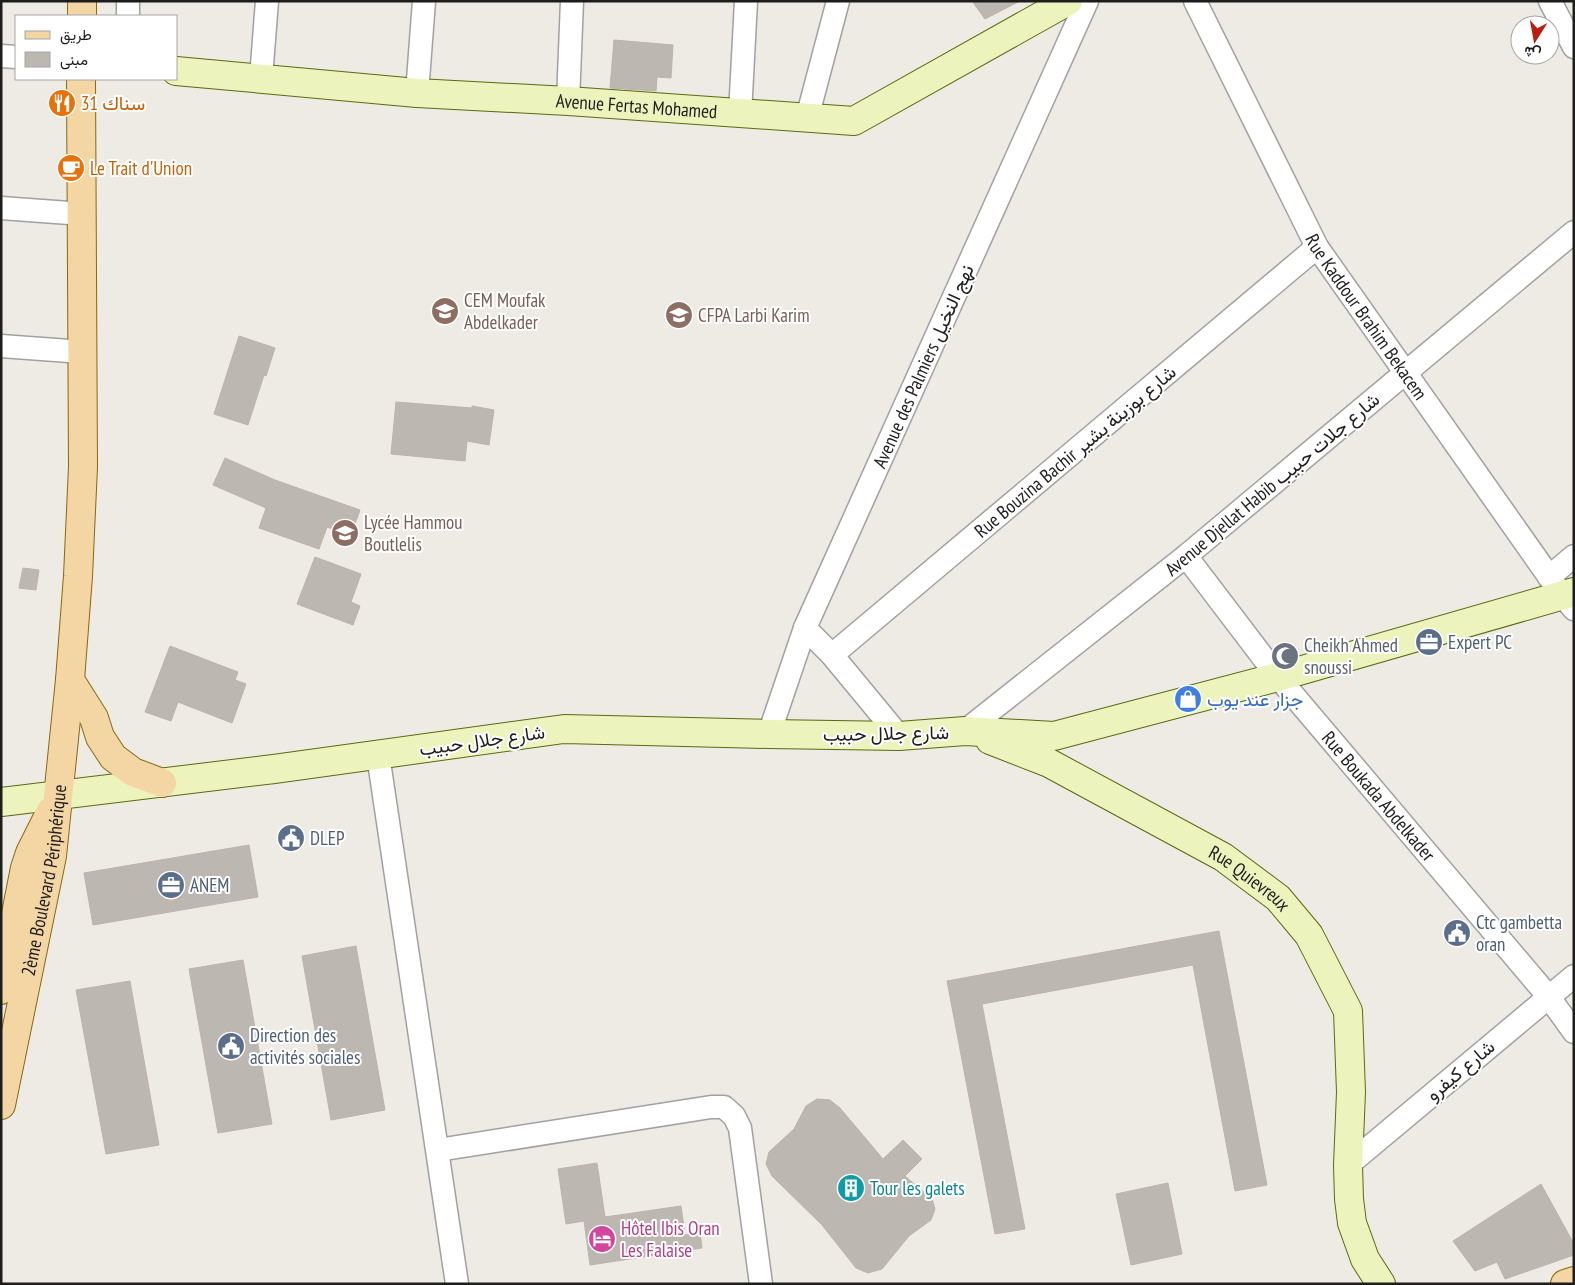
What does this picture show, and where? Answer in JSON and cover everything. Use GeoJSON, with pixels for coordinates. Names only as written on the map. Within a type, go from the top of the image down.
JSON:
{"type":"FeatureCollection","features":[{"type":"Feature","properties":{"kind":"main road"},"geometry":{"type":"LineString","coordinates":[[82,1],[82,15]]}},
{"type":"Feature","properties":{"kind":"main road"},"geometry":{"type":"LineString","coordinates":[[58,796],[78,576],[83,467],[81,80]]}},
{"type":"Feature","properties":{"kind":"main road"},"geometry":{"type":"LineString","coordinates":[[70,680],[94,718],[100,737],[113,757],[133,772],[162,783]]}},
{"type":"Feature","properties":{"kind":"main road","name":"2ème Boulevard Périphérique"},"geometry":{"type":"LineString","coordinates":[[1,990],[25,868],[30,853],[58,796]]}},
{"type":"Feature","properties":{"kind":"main road","name":"2ème Boulevard Périphérique"},"geometry":{"type":"LineString","coordinates":[[1,1105],[52,856],[58,796]]}},
{"type":"Feature","properties":{"kind":"main road"},"geometry":{"type":"LineString","coordinates":[[1565,1284],[1574,1281]]}},
{"type":"Feature","properties":{"kind":"street"},"geometry":{"type":"LineString","coordinates":[[128,1],[128,15]]}},
{"type":"Feature","properties":{"kind":"street"},"geometry":{"type":"LineString","coordinates":[[261,78],[266,1]]}},
{"type":"Feature","properties":{"kind":"street"},"geometry":{"type":"LineString","coordinates":[[417,94],[424,1]]}},
{"type":"Feature","properties":{"kind":"street"},"geometry":{"type":"LineString","coordinates":[[568,101],[572,1]]}},
{"type":"Feature","properties":{"kind":"street"},"geometry":{"type":"LineString","coordinates":[[740,114],[746,1]]}},
{"type":"Feature","properties":{"kind":"street"},"geometry":{"type":"LineString","coordinates":[[807,118],[838,1]]}},
{"type":"Feature","properties":{"kind":"street","name":"Avenue Fertas Mohamed"},"geometry":{"type":"LineString","coordinates":[[178,71],[417,94],[568,101],[854,121],[1068,1]]}},
{"type":"Feature","properties":{"kind":"street","name":"Avenue des Palmiers نهج النخيل"},"geometry":{"type":"LineString","coordinates":[[769,734],[805,628],[1087,1]]}},
{"type":"Feature","properties":{"kind":"street","name":"Rue Kaddour Brahim Bekacem"},"geometry":{"type":"LineString","coordinates":[[1195,1],[1317,247],[1565,594]]}},
{"type":"Feature","properties":{"kind":"street"},"geometry":{"type":"LineString","coordinates":[[1550,1],[1574,47]]}},
{"type":"Feature","properties":{"kind":"street"},"geometry":{"type":"LineString","coordinates":[[1,56],[15,58]]}},
{"type":"Feature","properties":{"kind":"street"},"geometry":{"type":"LineString","coordinates":[[1,208],[83,214]]}},
{"type":"Feature","properties":{"kind":"street","name":"Avenue Djellat Habib شارع جلات حبيب"},"geometry":{"type":"LineString","coordinates":[[966,730],[1186,556],[1574,232]]}},
{"type":"Feature","properties":{"kind":"street","name":"Rue Bouzina Bachir شارع بوزينة بشير"},"geometry":{"type":"LineString","coordinates":[[832,655],[1317,247]]}},
{"type":"Feature","properties":{"kind":"street"},"geometry":{"type":"LineString","coordinates":[[1,346],[83,352]]}},
{"type":"Feature","properties":{"kind":"street","name":"Rue Boukada Abdelkader"},"geometry":{"type":"LineString","coordinates":[[1186,556],[1278,677],[1548,996],[1574,1032]]}},
{"type":"Feature","properties":{"kind":"street"},"geometry":{"type":"LineString","coordinates":[[1565,594],[1574,556]]}},
{"type":"Feature","properties":{"kind":"street","name":"شارع جلال حبيب"},"geometry":{"type":"LineString","coordinates":[[1,802],[378,755],[564,728],[899,736],[966,730],[1054,736],[1278,677],[1565,594]]}},
{"type":"Feature","properties":{"kind":"street"},"geometry":{"type":"LineString","coordinates":[[805,628],[832,655],[899,736]]}},
{"type":"Feature","properties":{"kind":"street","name":"Rue Quievreux"},"geometry":{"type":"LineString","coordinates":[[966,730],[1049,763],[1223,857],[1278,898],[1309,935],[1348,1011],[1351,1092],[1348,1164],[1352,1223],[1366,1271],[1380,1284]]}},
{"type":"Feature","properties":{"kind":"street"},"geometry":{"type":"LineString","coordinates":[[378,755],[457,1284]]}},
{"type":"Feature","properties":{"kind":"street","name":"شارع كيفرو"},"geometry":{"type":"LineString","coordinates":[[1348,1164],[1574,976]]}},
{"type":"Feature","properties":{"kind":"street"},"geometry":{"type":"LineString","coordinates":[[438,1150],[711,1107],[724,1107],[734,1116],[740,1128],[761,1284]]}},
{"type":"Feature","properties":{"kind":"building"},"geometry":{"type":"Polygon","coordinates":[[[972,1],[1020,1],[985,19],[972,1]]]}},
{"type":"Feature","properties":{"kind":"building"},"geometry":{"type":"Polygon","coordinates":[[[614,40],[673,45],[671,78],[657,77],[656,91],[610,88],[614,40]]]}},
{"type":"Feature","properties":{"kind":"building"},"geometry":{"type":"Polygon","coordinates":[[[239,336],[275,348],[248,425],[214,414],[239,336]]]}},
{"type":"Feature","properties":{"kind":"building"},"geometry":{"type":"Polygon","coordinates":[[[396,402],[472,408],[472,406],[494,410],[489,445],[467,441],[465,461],[391,454],[396,402]]]}},
{"type":"Feature","properties":{"kind":"building"},"geometry":{"type":"Polygon","coordinates":[[[225,458],[275,480],[360,510],[351,535],[327,527],[319,549],[259,528],[266,508],[213,485],[225,458]]]}},
{"type":"Feature","properties":{"kind":"building"},"geometry":{"type":"Polygon","coordinates":[[[315,557],[361,574],[351,602],[360,606],[353,625],[297,604],[315,557]]]}},
{"type":"Feature","properties":{"kind":"building"},"geometry":{"type":"Polygon","coordinates":[[[23,568],[39,570],[36,590],[19,588],[23,568]]]}},
{"type":"Feature","properties":{"kind":"building"},"geometry":{"type":"Polygon","coordinates":[[[170,646],[238,672],[235,680],[246,684],[232,723],[178,702],[171,721],[145,712],[170,646]]]}},
{"type":"Feature","properties":{"kind":"building","name":"ANEM"},"geometry":{"type":"Polygon","coordinates":[[[249,845],[258,897],[93,925],[84,873],[249,845]]]}},
{"type":"Feature","properties":{"kind":"building"},"geometry":{"type":"Polygon","coordinates":[[[1219,931],[1267,1185],[1235,1191],[1193,965],[982,1004],[1025,1229],[995,1234],[947,981],[1219,931]]]}},
{"type":"Feature","properties":{"kind":"building"},"geometry":{"type":"Polygon","coordinates":[[[356,946],[385,1110],[331,1120],[302,956],[356,946]]]}},
{"type":"Feature","properties":{"kind":"building","name":"Direction des activités sociales"},"geometry":{"type":"Polygon","coordinates":[[[243,960],[272,1124],[218,1133],[189,969],[243,960]]]}},
{"type":"Feature","properties":{"kind":"building"},"geometry":{"type":"Polygon","coordinates":[[[130,981],[159,1145],[106,1154],[76,990],[130,981]]]}},
{"type":"Feature","properties":{"kind":"building","name":"Tour les galets"},"geometry":{"type":"Polygon","coordinates":[[[817,1099],[830,1100],[840,1108],[883,1159],[903,1140],[922,1159],[905,1176],[932,1199],[935,1209],[931,1220],[909,1236],[882,1269],[868,1273],[856,1268],[822,1225],[772,1176],[766,1164],[769,1152],[794,1129],[806,1106],[817,1099]]]}},
{"type":"Feature","properties":{"kind":"building"},"geometry":{"type":"Polygon","coordinates":[[[597,1163],[605,1217],[681,1206],[685,1235],[700,1233],[702,1248],[590,1265],[584,1221],[566,1224],[558,1169],[597,1163]]]}},
{"type":"Feature","properties":{"kind":"building"},"geometry":{"type":"Polygon","coordinates":[[[1168,1183],[1182,1254],[1131,1265],[1116,1194],[1168,1183]]]}},
{"type":"Feature","properties":{"kind":"building"},"geometry":{"type":"Polygon","coordinates":[[[1541,1184],[1574,1244],[1574,1255],[1505,1279],[1497,1262],[1475,1271],[1453,1241],[1541,1184]]]}},
{"type":"Feature","properties":{"kind":"place","name":"سناك 31"},"geometry":{"type":"Point","coordinates":[62,103]}},
{"type":"Feature","properties":{"kind":"place","name":"Le Trait d'Union"},"geometry":{"type":"Point","coordinates":[71,168]}},
{"type":"Feature","properties":{"kind":"place","name":"CEM Moufak Abdelkader"},"geometry":{"type":"Point","coordinates":[445,311]}},
{"type":"Feature","properties":{"kind":"place","name":"CFPA Larbi Karim"},"geometry":{"type":"Point","coordinates":[679,315]}},
{"type":"Feature","properties":{"kind":"place","name":"Lycée Hammou Boutlelis"},"geometry":{"type":"Point","coordinates":[345,533]}},
{"type":"Feature","properties":{"kind":"place","name":"Expert PC"},"geometry":{"type":"Point","coordinates":[1429,642]}},
{"type":"Feature","properties":{"kind":"place","name":"Cheikh Ahmed snoussi"},"geometry":{"type":"Point","coordinates":[1285,656]}},
{"type":"Feature","properties":{"kind":"place","name":"جزار عند يوب"},"geometry":{"type":"Point","coordinates":[1188,699]}},
{"type":"Feature","properties":{"kind":"place","name":"DLEP"},"geometry":{"type":"Point","coordinates":[291,838]}},
{"type":"Feature","properties":{"kind":"place","name":"ANEM"},"geometry":{"type":"Point","coordinates":[171,885]}},
{"type":"Feature","properties":{"kind":"place","name":"Ctc gambetta oran"},"geometry":{"type":"Point","coordinates":[1457,933]}},
{"type":"Feature","properties":{"kind":"place","name":"Direction des activités sociales"},"geometry":{"type":"Point","coordinates":[231,1046]}},
{"type":"Feature","properties":{"kind":"place","name":"Tour les galets"},"geometry":{"type":"Point","coordinates":[851,1188]}},
{"type":"Feature","properties":{"kind":"place","name":"Hôtel Ibis Oran Les Falaise"},"geometry":{"type":"Point","coordinates":[602,1239]}}]}
